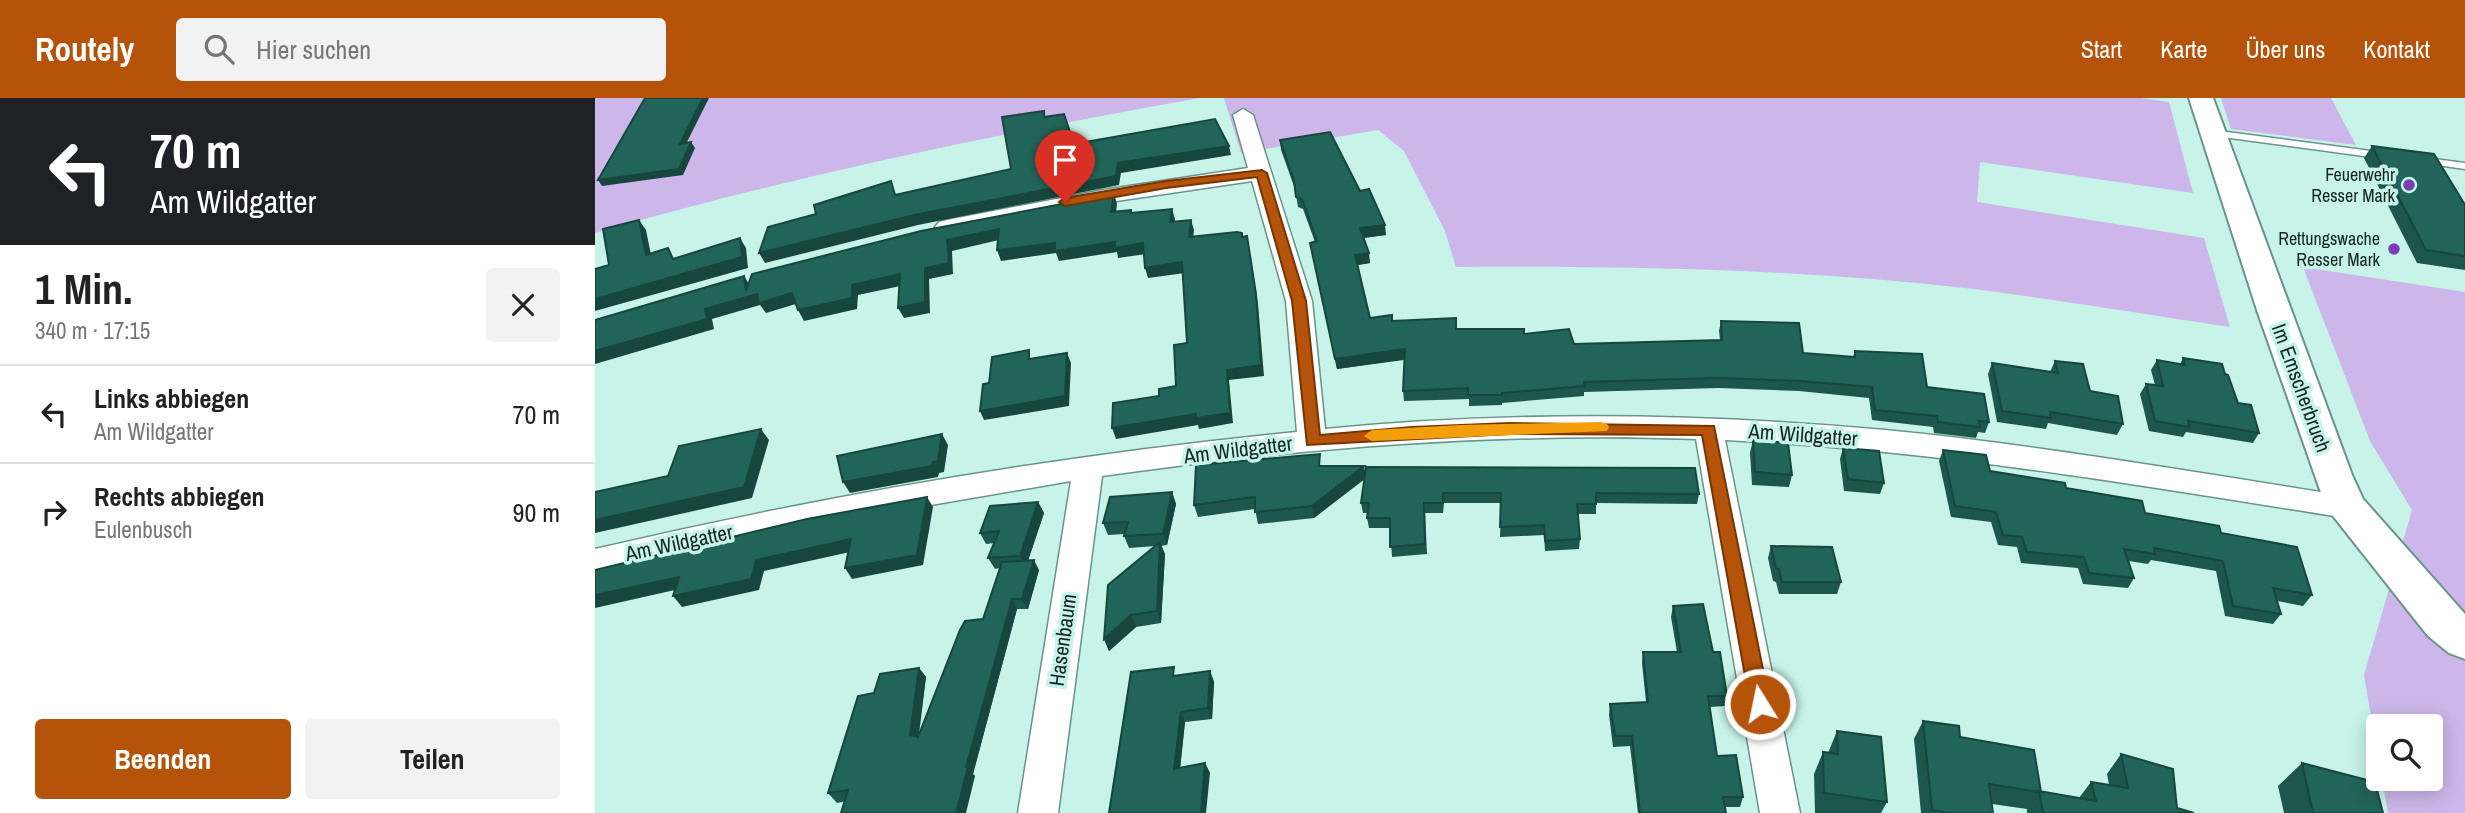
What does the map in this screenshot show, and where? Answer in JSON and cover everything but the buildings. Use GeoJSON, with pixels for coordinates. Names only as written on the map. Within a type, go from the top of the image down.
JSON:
{"type":"FeatureCollection","features":[{"type":"Feature","properties":{"kind":"street","name":"Im Emscherbruch"},"geometry":{"type":"LineString","coordinates":[[2201,98],[2211,134],[2332,475],[2346,507],[2444,623],[2465,640]]}},
{"type":"Feature","properties":{"kind":"street"},"geometry":{"type":"LineString","coordinates":[[1243,115],[1299,301],[1313,441]]}},
{"type":"Feature","properties":{"kind":"street"},"geometry":{"type":"LineString","coordinates":[[929,231],[1166,184],[1262,173]]}},
{"type":"Feature","properties":{"kind":"street","name":"Am Wildgatter"},"geometry":{"type":"LineString","coordinates":[[595,562],[892,499],[1089,467],[1313,441],[1412,432],[1498,429],[1709,430],[1821,435],[1958,448],[2346,507]]}},
{"type":"Feature","properties":{"kind":"street"},"geometry":{"type":"LineString","coordinates":[[1709,430],[1780,813]]}},
{"type":"Feature","properties":{"kind":"street","name":"Hasenbaum"},"geometry":{"type":"LineString","coordinates":[[1038,813],[1089,467]]}},
{"type":"Feature","properties":{"kind":"lane"},"geometry":{"type":"LineString","coordinates":[[2211,134],[2398,158]]}},
{"type":"Feature","properties":{"kind":"lane"},"geometry":{"type":"LineString","coordinates":[[2411,159],[2465,166]]}},
{"type":"Feature","properties":{"kind":"shaded area"},"geometry":{"type":"Polygon","coordinates":[[[595,98],[1200,98],[896,158],[745,193],[595,233],[595,98]]]}},
{"type":"Feature","properties":{"kind":"shaded area"},"geometry":{"type":"Polygon","coordinates":[[[1224,98],[2141,98],[2169,102],[2193,193],[1980,162],[1977,202],[2204,238],[2230,327],[1974,289],[1845,277],[1651,268],[1456,267],[1445,231],[1404,151],[1378,130],[1241,153],[1224,98]]]}},
{"type":"Feature","properties":{"kind":"shaded area"},"geometry":{"type":"Polygon","coordinates":[[[2221,98],[2331,98],[2356,145],[2231,129],[2221,98]]]}},
{"type":"Feature","properties":{"kind":"shaded area"},"geometry":{"type":"Polygon","coordinates":[[[2303,267],[2465,292],[2465,813],[2388,813],[2384,791],[2443,791],[2443,714],[2371,714],[2364,675],[2412,510],[2370,441],[2303,267]]]}},
{"type":"Feature","properties":{"kind":"slow traffic"},"geometry":{"type":"LineString","coordinates":[[1372,436],[1510,428],[1601,427]]}},
{"type":"Feature","properties":{"kind":"place","name":"Feuerwehr Resser Mark"},"geometry":{"type":"Point","coordinates":[2409,185]}},
{"type":"Feature","properties":{"kind":"place","name":"Rettungswache Resser Mark"},"geometry":{"type":"Point","coordinates":[2394,249]}},
{"type":"Feature","properties":{"kind":"route"},"geometry":{"type":"LineString","coordinates":[[1065,202],[1166,184],[1262,173],[1299,301],[1313,441],[1412,432],[1510,428],[1709,430],[1760,704]]}}]}
